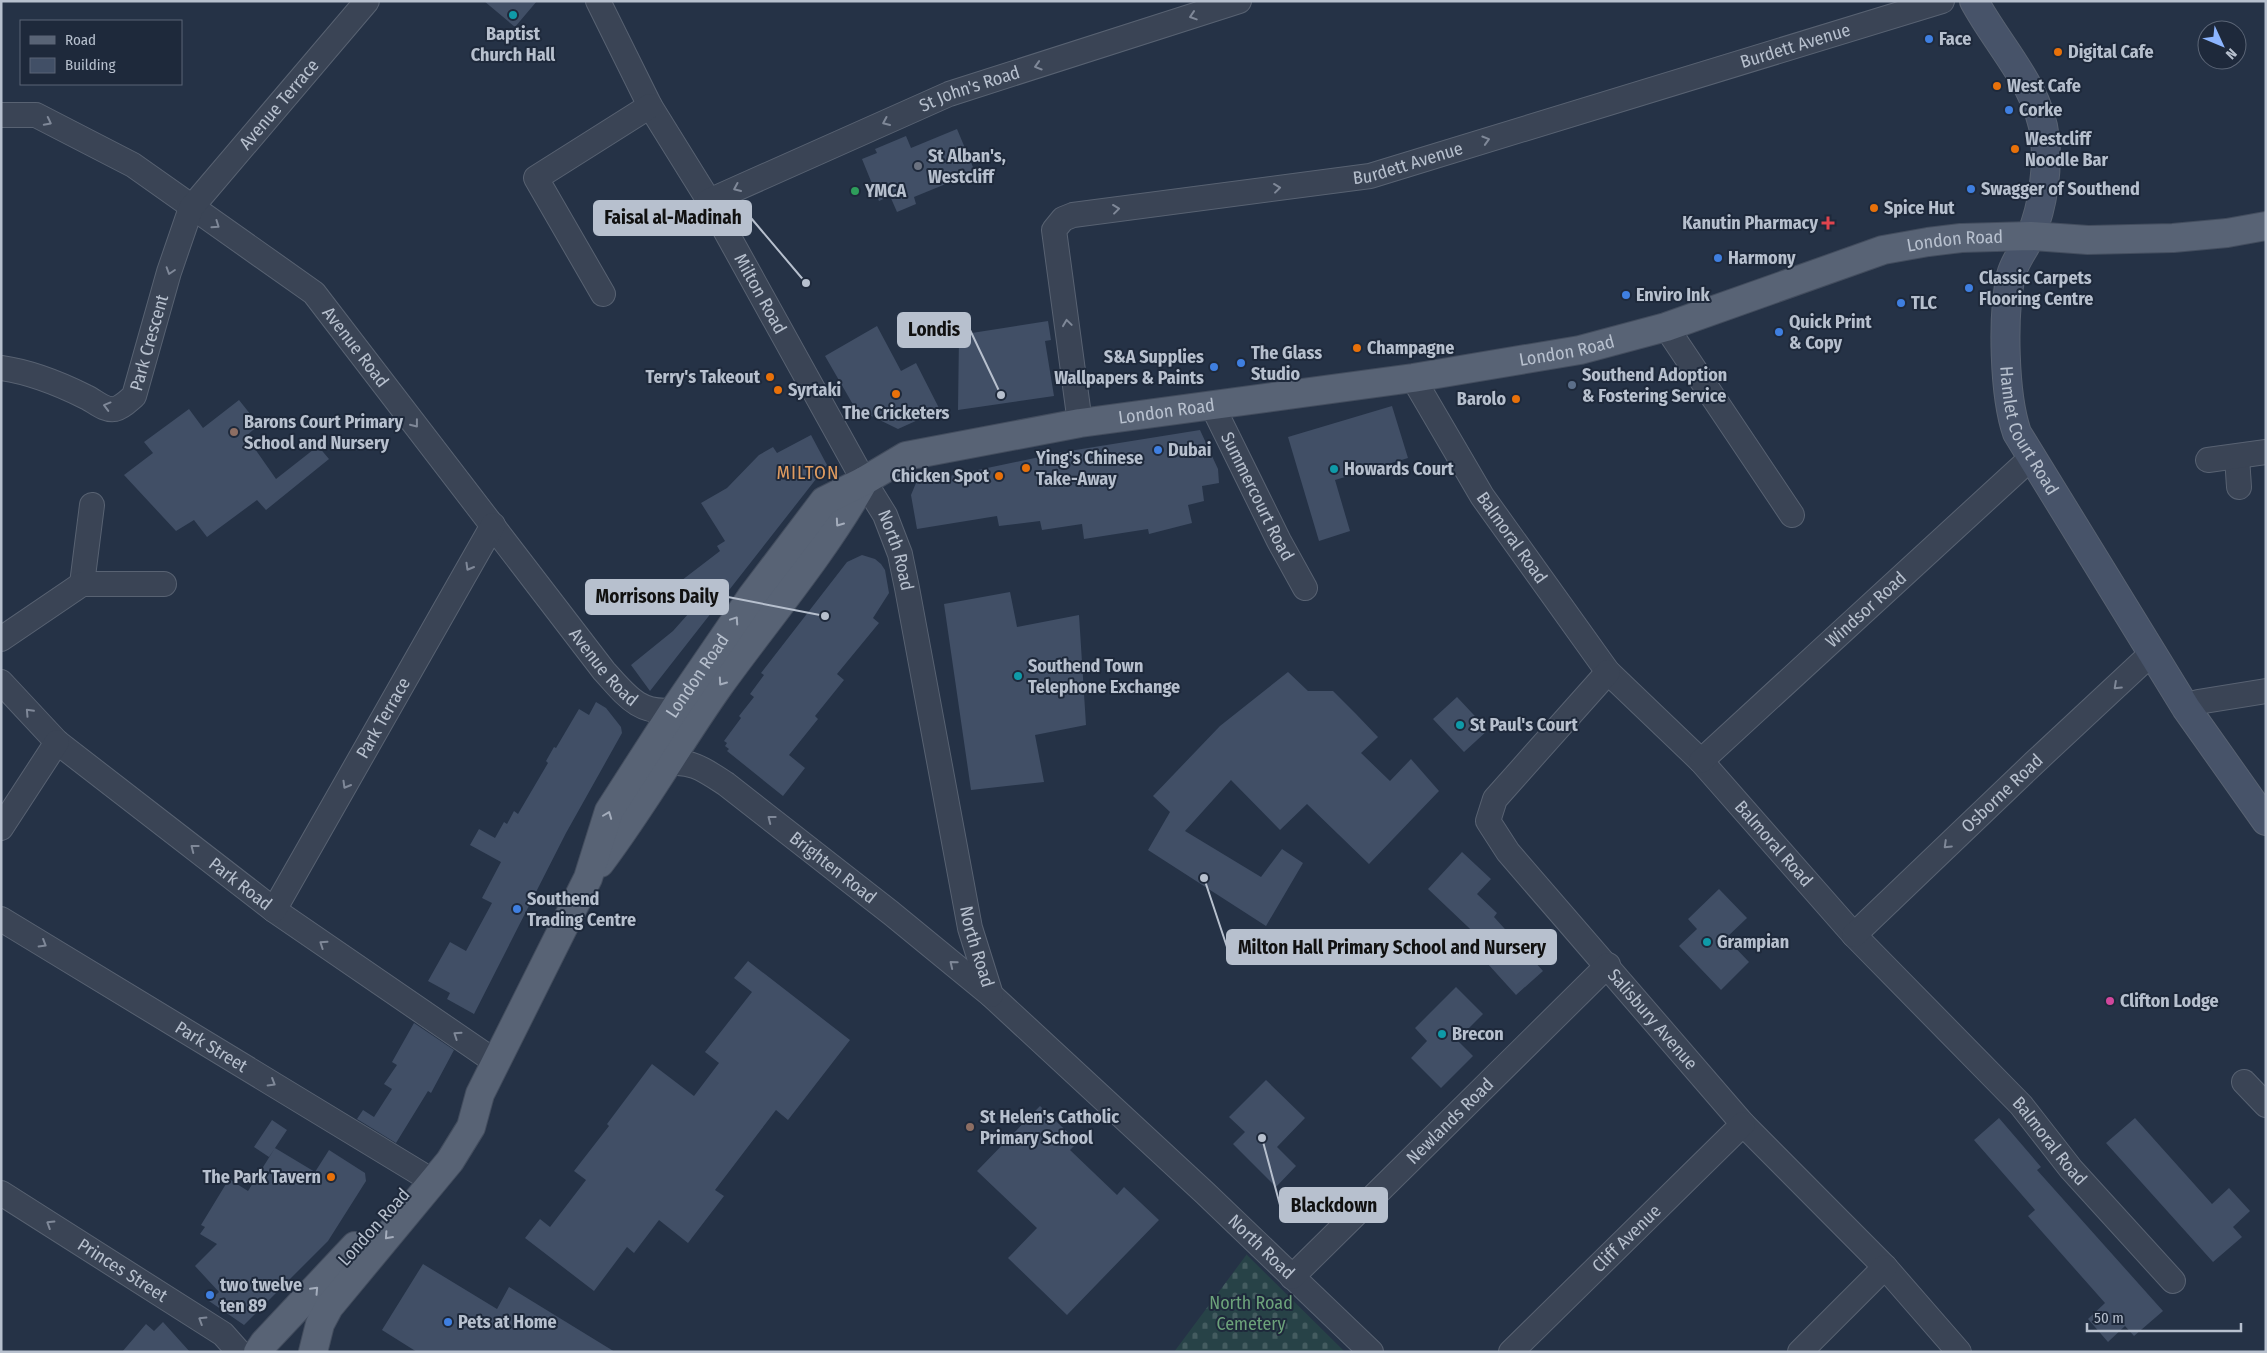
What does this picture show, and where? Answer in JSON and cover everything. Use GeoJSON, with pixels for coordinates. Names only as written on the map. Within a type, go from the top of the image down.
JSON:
{"type":"FeatureCollection","features":[{"type":"Feature","properties":{"kind":"main road","name":"London Road"},"geometry":{"type":"LineString","coordinates":[[258,1352],[264,1343],[421,1174],[462,1114],[480,1094],[588,878],[609,811],[674,710],[752,596],[824,501],[864,481],[906,456],[1080,424],[1413,378],[1580,350],[1666,327],[1883,250],[1961,238],[2031,236],[2088,240],[2173,238],[2227,233],[2266,226]]}},
{"type":"Feature","properties":{"kind":"main road","name":"London Road"},"geometry":{"type":"LineString","coordinates":[[588,878],[632,821],[666,764],[731,669],[843,519],[864,481]]}},
{"type":"Feature","properties":{"kind":"main road","name":"London Road"},"geometry":{"type":"LineString","coordinates":[[314,1352],[320,1324],[329,1307],[450,1161],[471,1127],[480,1094]]}},
{"type":"Feature","properties":{"kind":"street","name":"Avenue Terrace"},"geometry":{"type":"LineString","coordinates":[[191,208],[367,1]]}},
{"type":"Feature","properties":{"kind":"street","name":"St John's Road"},"geometry":{"type":"LineString","coordinates":[[708,200],[949,94],[1239,1]]}},
{"type":"Feature","properties":{"kind":"street","name":"Burdett Avenue"},"geometry":{"type":"LineString","coordinates":[[1080,424],[1054,230],[1063,218],[1073,214],[1370,176],[1942,1]]}},
{"type":"Feature","properties":{"kind":"street","name":"Hamlet Court Road"},"geometry":{"type":"LineString","coordinates":[[1974,1],[2037,103],[2045,138],[2042,203],[2031,236],[2020,254],[2012,274],[2008,301],[2007,354],[2009,402],[2017,433],[2186,708],[2266,821]]}},
{"type":"Feature","properties":{"kind":"street","name":"Milton Road"},"geometry":{"type":"LineString","coordinates":[[600,2],[650,106],[708,200],[864,481]]}},
{"type":"Feature","properties":{"kind":"street"},"geometry":{"type":"LineString","coordinates":[[602,294],[536,178],[650,106]]}},
{"type":"Feature","properties":{"kind":"street","name":"Avenue Road"},"geometry":{"type":"LineString","coordinates":[[1,115],[36,115],[133,165],[314,294],[604,671],[637,705],[662,712],[674,710]]}},
{"type":"Feature","properties":{"kind":"street","name":"Park Crescent"},"geometry":{"type":"LineString","coordinates":[[1,368],[19,370],[87,397],[102,406],[113,409],[124,405],[134,396],[169,272],[191,208]]}},
{"type":"Feature","properties":{"kind":"street"},"geometry":{"type":"LineString","coordinates":[[1666,327],[1792,515]]}},
{"type":"Feature","properties":{"kind":"street","name":"Balmoral Road"},"geometry":{"type":"LineString","coordinates":[[1413,378],[1482,496],[1608,672],[1701,761],[1854,935],[2021,1105],[2070,1169],[2173,1281]]}},
{"type":"Feature","properties":{"kind":"street","name":"Summercourt Road"},"geometry":{"type":"LineString","coordinates":[[1212,405],[1279,541],[1305,588]]}},
{"type":"Feature","properties":{"kind":"street"},"geometry":{"type":"LineString","coordinates":[[2208,460],[2266,452]]}},
{"type":"Feature","properties":{"kind":"street"},"geometry":{"type":"LineString","coordinates":[[2237,457],[2239,486]]}},
{"type":"Feature","properties":{"kind":"street","name":"Windsor Road"},"geometry":{"type":"LineString","coordinates":[[1701,761],[2031,458]]}},
{"type":"Feature","properties":{"kind":"street","name":"North Road"},"geometry":{"type":"LineString","coordinates":[[864,481],[885,515],[900,554],[970,928],[991,995],[1371,1352]]}},
{"type":"Feature","properties":{"kind":"street"},"geometry":{"type":"LineString","coordinates":[[82,584],[92,505]]}},
{"type":"Feature","properties":{"kind":"street","name":"Park Terrace"},"geometry":{"type":"LineString","coordinates":[[274,910],[493,525]]}},
{"type":"Feature","properties":{"kind":"street"},"geometry":{"type":"LineString","coordinates":[[1,639],[82,584],[164,584]]}},
{"type":"Feature","properties":{"kind":"street","name":"Osborne Road"},"geometry":{"type":"LineString","coordinates":[[1854,935],[2152,653]]}},
{"type":"Feature","properties":{"kind":"street","name":"Salisbury Avenue"},"geometry":{"type":"LineString","coordinates":[[1608,672],[1495,799],[1488,821],[1508,852],[1608,965],[1743,1124],[1885,1267],[1959,1352]]}},
{"type":"Feature","properties":{"kind":"street","name":"Park Road"},"geometry":{"type":"LineString","coordinates":[[1,682],[57,742],[274,910],[497,1063]]}},
{"type":"Feature","properties":{"kind":"street"},"geometry":{"type":"LineString","coordinates":[[2186,708],[2198,702],[2266,691]]}},
{"type":"Feature","properties":{"kind":"street"},"geometry":{"type":"LineString","coordinates":[[1,828],[57,742]]}},
{"type":"Feature","properties":{"kind":"street","name":"Brighten Road"},"geometry":{"type":"LineString","coordinates":[[666,764],[677,762],[689,763],[701,767],[726,784],[891,913],[991,995]]}},
{"type":"Feature","properties":{"kind":"street","name":"Park Street"},"geometry":{"type":"LineString","coordinates":[[1,919],[421,1174]]}},
{"type":"Feature","properties":{"kind":"street","name":"Newlands Road"},"geometry":{"type":"LineString","coordinates":[[1292,1276],[1608,965]]}},
{"type":"Feature","properties":{"kind":"street"},"geometry":{"type":"LineString","coordinates":[[2244,1082],[2266,1105]]}},
{"type":"Feature","properties":{"kind":"street","name":"Cliff Avenue"},"geometry":{"type":"LineString","coordinates":[[1511,1352],[1743,1124]]}},
{"type":"Feature","properties":{"kind":"street","name":"Princes Street"},"geometry":{"type":"LineString","coordinates":[[1,1194],[223,1334],[239,1352]]}},
{"type":"Feature","properties":{"kind":"street"},"geometry":{"type":"LineString","coordinates":[[1800,1352],[1885,1267]]}},
{"type":"Feature","properties":{"kind":"green space","name":"North Road Cemetery"},"geometry":{"type":"Polygon","coordinates":[[[1247,1255],[1345,1352],[1174,1352],[1247,1255]]]}},
{"type":"Feature","properties":{"kind":"building","name":"Baptist Church Hall"},"geometry":{"type":"Polygon","coordinates":[[[484,1],[537,1],[515,27],[484,1]]]}},
{"type":"Feature","properties":{"kind":"building","name":"St Alban's, Westcliff"},"geometry":{"type":"Polygon","coordinates":[[[957,129],[975,172],[914,197],[916,204],[897,212],[890,196],[879,201],[862,159],[877,153],[875,149],[906,136],[911,148],[957,129]]]}},
{"type":"Feature","properties":{"kind":"building"},"geometry":{"type":"Polygon","coordinates":[[[1048,321],[1051,340],[1045,341],[1054,396],[958,410],[959,335],[1048,321]]]}},
{"type":"Feature","properties":{"kind":"building"},"geometry":{"type":"Polygon","coordinates":[[[877,326],[901,371],[916,363],[940,410],[898,429],[855,408],[825,356],[877,326]]]}},
{"type":"Feature","properties":{"kind":"building"},"geometry":{"type":"Polygon","coordinates":[[[239,400],[259,425],[246,436],[276,479],[318,446],[329,459],[266,510],[257,500],[207,537],[194,520],[176,531],[124,475],[153,453],[144,442],[189,409],[203,428],[239,400]]]}},
{"type":"Feature","properties":{"kind":"building","name":"Howards Court"},"geometry":{"type":"Polygon","coordinates":[[[1392,406],[1408,458],[1335,480],[1350,531],[1319,541],[1288,437],[1392,406]]]}},
{"type":"Feature","properties":{"kind":"building"},"geometry":{"type":"Polygon","coordinates":[[[1200,430],[1218,469],[1219,483],[1202,486],[1204,501],[1188,505],[1192,523],[1149,534],[1148,529],[1084,539],[1082,524],[1042,530],[1040,521],[999,526],[997,516],[917,529],[911,495],[916,483],[1063,452],[1200,430]]]}},
{"type":"Feature","properties":{"kind":"building"},"geometry":{"type":"Polygon","coordinates":[[[811,435],[827,465],[650,691],[631,665],[673,631],[689,613],[673,587],[720,551],[717,546],[725,541],[701,503],[727,488],[759,455],[773,447],[777,453],[811,435]]]}},
{"type":"Feature","properties":{"kind":"building"},"geometry":{"type":"Polygon","coordinates":[[[862,555],[875,559],[881,564],[885,570],[889,593],[873,618],[879,623],[837,674],[844,680],[815,716],[818,719],[789,755],[805,768],[783,796],[727,751],[729,749],[725,746],[727,743],[724,741],[741,718],[739,716],[754,697],[750,694],[764,675],[761,673],[847,562],[862,555]]]}},
{"type":"Feature","properties":{"kind":"building","name":"Southend Town Telephone Exchange"},"geometry":{"type":"Polygon","coordinates":[[[1010,592],[1017,627],[1079,615],[1086,725],[1035,735],[1044,782],[971,790],[944,604],[1010,592]]]}},
{"type":"Feature","properties":{"kind":"building"},"geometry":{"type":"Polygon","coordinates":[[[1288,672],[1308,691],[1333,691],[1378,737],[1361,753],[1390,781],[1411,759],[1439,791],[1369,864],[1307,804],[1280,830],[1231,780],[1185,831],[1261,877],[1282,849],[1303,863],[1266,926],[1148,850],[1170,812],[1153,796],[1220,726],[1288,672]]]}},
{"type":"Feature","properties":{"kind":"building","name":"St Paul's Court"},"geometry":{"type":"Polygon","coordinates":[[[1457,697],[1488,730],[1464,752],[1433,719],[1457,697]]]}},
{"type":"Feature","properties":{"kind":"building"},"geometry":{"type":"Polygon","coordinates":[[[596,702],[606,708],[621,727],[622,733],[566,833],[474,1014],[447,999],[450,993],[428,981],[450,942],[466,951],[492,903],[482,898],[501,862],[470,845],[479,829],[495,838],[504,822],[507,824],[514,811],[518,814],[548,763],[546,761],[554,747],[556,748],[579,709],[589,715],[596,702]]]}},
{"type":"Feature","properties":{"kind":"building"},"geometry":{"type":"Polygon","coordinates":[[[1462,852],[1491,879],[1477,894],[1497,913],[1494,917],[1543,971],[1516,995],[1478,953],[1487,945],[1428,889],[1462,852]]]}},
{"type":"Feature","properties":{"kind":"building","name":"Grampian"},"geometry":{"type":"Polygon","coordinates":[[[1719,889],[1747,918],[1726,938],[1749,962],[1721,990],[1679,946],[1697,929],[1688,919],[1719,889]]]}},
{"type":"Feature","properties":{"kind":"building"},"geometry":{"type":"Polygon","coordinates":[[[748,961],[850,1040],[788,1120],[776,1110],[715,1190],[724,1196],[688,1243],[659,1220],[634,1253],[627,1247],[594,1291],[525,1238],[540,1219],[550,1227],[586,1180],[574,1171],[609,1126],[607,1124],[652,1064],[694,1096],[719,1063],[705,1052],[752,992],[734,978],[748,961]]]}},
{"type":"Feature","properties":{"kind":"building","name":"Brecon"},"geometry":{"type":"Polygon","coordinates":[[[1456,987],[1483,1014],[1457,1040],[1473,1056],[1441,1088],[1411,1058],[1427,1041],[1415,1028],[1456,987]]]}},
{"type":"Feature","properties":{"kind":"building"},"geometry":{"type":"Polygon","coordinates":[[[414,1023],[454,1050],[431,1093],[428,1091],[396,1143],[357,1119],[363,1110],[374,1117],[392,1089],[384,1084],[397,1065],[392,1062],[414,1023]]]}},
{"type":"Feature","properties":{"kind":"building"},"geometry":{"type":"Polygon","coordinates":[[[1266,1080],[1305,1118],[1277,1147],[1296,1166],[1276,1187],[1233,1144],[1245,1132],[1229,1117],[1266,1080]]]}},
{"type":"Feature","properties":{"kind":"building"},"geometry":{"type":"Polygon","coordinates":[[[1040,1106],[1078,1142],[1070,1150],[1117,1195],[1124,1187],[1159,1220],[1067,1315],[1008,1258],[1037,1228],[977,1171],[1040,1106]]]}},
{"type":"Feature","properties":{"kind":"building"},"geometry":{"type":"Polygon","coordinates":[[[1999,1118],[2041,1167],[2037,1170],[2163,1311],[2134,1336],[2125,1326],[2108,1342],[2088,1319],[2105,1303],[2028,1216],[2035,1210],[1974,1140],[1999,1118]]]}},
{"type":"Feature","properties":{"kind":"building"},"geometry":{"type":"Polygon","coordinates":[[[2135,1118],[2212,1204],[2229,1188],[2250,1211],[2233,1227],[2242,1237],[2213,1262],[2106,1143],[2135,1118]]]}},
{"type":"Feature","properties":{"kind":"building"},"geometry":{"type":"Polygon","coordinates":[[[272,1120],[287,1130],[269,1157],[254,1147],[272,1120]]]}},
{"type":"Feature","properties":{"kind":"building"},"geometry":{"type":"Polygon","coordinates":[[[275,1148],[315,1172],[329,1150],[365,1173],[366,1181],[328,1241],[244,1325],[209,1301],[219,1292],[195,1266],[217,1244],[200,1234],[205,1227],[201,1225],[229,1179],[248,1191],[275,1148]]]}},
{"type":"Feature","properties":{"kind":"building"},"geometry":{"type":"Polygon","coordinates":[[[423,1264],[497,1309],[509,1287],[615,1352],[417,1352],[382,1330],[423,1264]]]}},
{"type":"Feature","properties":{"kind":"building"},"geometry":{"type":"Polygon","coordinates":[[[163,1322],[190,1352],[122,1352],[146,1324],[154,1331],[163,1322]]]}},
{"type":"Feature","properties":{"kind":"place","name":"Baptist Church Hall"},"geometry":{"type":"Point","coordinates":[513,15]}},
{"type":"Feature","properties":{"kind":"place","name":"Face"},"geometry":{"type":"Point","coordinates":[1929,39]}},
{"type":"Feature","properties":{"kind":"place","name":"Digital Cafe"},"geometry":{"type":"Point","coordinates":[2058,52]}},
{"type":"Feature","properties":{"kind":"place","name":"West Cafe"},"geometry":{"type":"Point","coordinates":[1997,86]}},
{"type":"Feature","properties":{"kind":"place","name":"Corke"},"geometry":{"type":"Point","coordinates":[2009,110]}},
{"type":"Feature","properties":{"kind":"place","name":"Westcliff Noodle Bar"},"geometry":{"type":"Point","coordinates":[2015,149]}},
{"type":"Feature","properties":{"kind":"place","name":"St Alban's, Westcliff"},"geometry":{"type":"Point","coordinates":[918,166]}},
{"type":"Feature","properties":{"kind":"place","name":"Swagger of Southend"},"geometry":{"type":"Point","coordinates":[1971,189]}},
{"type":"Feature","properties":{"kind":"place","name":"YMCA"},"geometry":{"type":"Point","coordinates":[855,191]}},
{"type":"Feature","properties":{"kind":"place","name":"Spice Hut"},"geometry":{"type":"Point","coordinates":[1874,208]}},
{"type":"Feature","properties":{"kind":"place","name":"Kanutin Pharmacy"},"geometry":{"type":"Point","coordinates":[1828,223]}},
{"type":"Feature","properties":{"kind":"place","name":"Harmony"},"geometry":{"type":"Point","coordinates":[1718,258]}},
{"type":"Feature","properties":{"kind":"place","name":"Faisal al-Madinah"},"geometry":{"type":"Point","coordinates":[806,283]}},
{"type":"Feature","properties":{"kind":"place","name":"Classic Carpets Flooring Centre"},"geometry":{"type":"Point","coordinates":[1969,288]}},
{"type":"Feature","properties":{"kind":"place","name":"Enviro Ink"},"geometry":{"type":"Point","coordinates":[1626,295]}},
{"type":"Feature","properties":{"kind":"place","name":"TLC"},"geometry":{"type":"Point","coordinates":[1901,303]}},
{"type":"Feature","properties":{"kind":"place","name":"Quick Print & Copy"},"geometry":{"type":"Point","coordinates":[1779,332]}},
{"type":"Feature","properties":{"kind":"place","name":"Champagne"},"geometry":{"type":"Point","coordinates":[1357,348]}},
{"type":"Feature","properties":{"kind":"place","name":"The Glass Studio"},"geometry":{"type":"Point","coordinates":[1241,363]}},
{"type":"Feature","properties":{"kind":"place","name":"S&A Supplies Wallpapers & Paints"},"geometry":{"type":"Point","coordinates":[1214,367]}},
{"type":"Feature","properties":{"kind":"place","name":"Terry's Takeout"},"geometry":{"type":"Point","coordinates":[770,377]}},
{"type":"Feature","properties":{"kind":"place","name":"Southend Adoption & Fostering Service"},"geometry":{"type":"Point","coordinates":[1572,385]}},
{"type":"Feature","properties":{"kind":"place","name":"Syrtaki"},"geometry":{"type":"Point","coordinates":[778,390]}},
{"type":"Feature","properties":{"kind":"place","name":"The Cricketers"},"geometry":{"type":"Point","coordinates":[896,394]}},
{"type":"Feature","properties":{"kind":"place","name":"Londis"},"geometry":{"type":"Point","coordinates":[1001,395]}},
{"type":"Feature","properties":{"kind":"place","name":"Barolo"},"geometry":{"type":"Point","coordinates":[1516,399]}},
{"type":"Feature","properties":{"kind":"place","name":"Barons Court Primary School and Nursery"},"geometry":{"type":"Point","coordinates":[234,432]}},
{"type":"Feature","properties":{"kind":"place","name":"Dubai"},"geometry":{"type":"Point","coordinates":[1158,450]}},
{"type":"Feature","properties":{"kind":"place","name":"Ying's Chinese Take-Away"},"geometry":{"type":"Point","coordinates":[1026,468]}},
{"type":"Feature","properties":{"kind":"place","name":"Howards Court"},"geometry":{"type":"Point","coordinates":[1334,469]}},
{"type":"Feature","properties":{"kind":"place","name":"Chicken Spot"},"geometry":{"type":"Point","coordinates":[999,476]}},
{"type":"Feature","properties":{"kind":"place","name":"Morrisons Daily"},"geometry":{"type":"Point","coordinates":[825,616]}},
{"type":"Feature","properties":{"kind":"place","name":"Southend Town Telephone Exchange"},"geometry":{"type":"Point","coordinates":[1018,676]}},
{"type":"Feature","properties":{"kind":"place","name":"St Paul's Court"},"geometry":{"type":"Point","coordinates":[1460,725]}},
{"type":"Feature","properties":{"kind":"place","name":"Milton Hall Primary School and Nursery"},"geometry":{"type":"Point","coordinates":[1204,878]}},
{"type":"Feature","properties":{"kind":"place","name":"Southend Trading Centre"},"geometry":{"type":"Point","coordinates":[517,909]}},
{"type":"Feature","properties":{"kind":"place","name":"Grampian"},"geometry":{"type":"Point","coordinates":[1707,942]}},
{"type":"Feature","properties":{"kind":"place","name":"Clifton Lodge"},"geometry":{"type":"Point","coordinates":[2110,1001]}},
{"type":"Feature","properties":{"kind":"place","name":"Brecon"},"geometry":{"type":"Point","coordinates":[1442,1034]}},
{"type":"Feature","properties":{"kind":"place","name":"St Helen's Catholic Primary School"},"geometry":{"type":"Point","coordinates":[970,1127]}},
{"type":"Feature","properties":{"kind":"place","name":"Blackdown"},"geometry":{"type":"Point","coordinates":[1262,1138]}},
{"type":"Feature","properties":{"kind":"place","name":"The Park Tavern"},"geometry":{"type":"Point","coordinates":[331,1177]}},
{"type":"Feature","properties":{"kind":"place","name":"two twelve ten 89"},"geometry":{"type":"Point","coordinates":[210,1295]}},
{"type":"Feature","properties":{"kind":"place","name":"Pets at Home"},"geometry":{"type":"Point","coordinates":[448,1322]}},
{"type":"Feature","properties":{"kind":"district","name":"MILTON"},"geometry":{"type":"Point","coordinates":[808,472]}}]}
